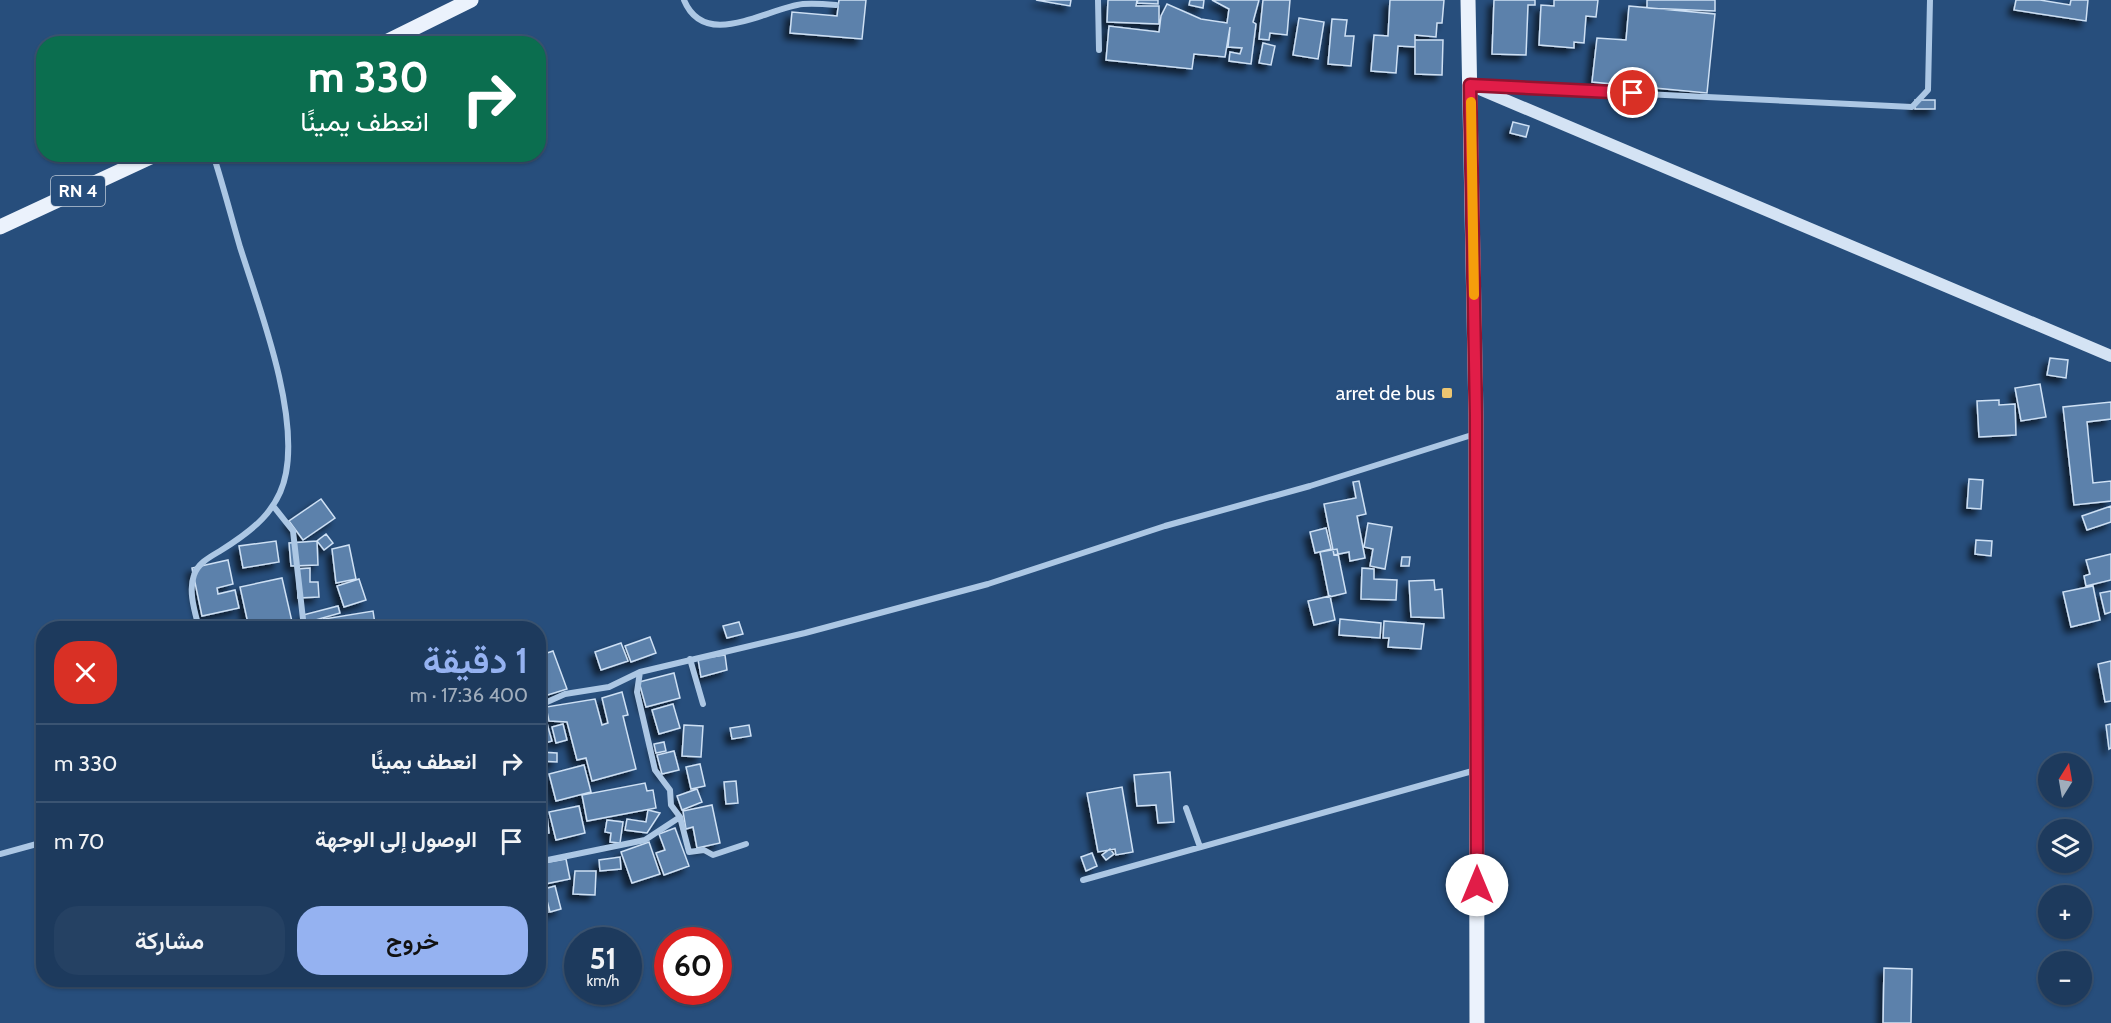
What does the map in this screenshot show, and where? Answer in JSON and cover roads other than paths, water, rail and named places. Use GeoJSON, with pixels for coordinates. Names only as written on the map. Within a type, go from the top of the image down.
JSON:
{"type":"FeatureCollection","features":[{"type":"Feature","properties":{"kind":"main road"},"geometry":{"type":"LineString","coordinates":[[398,36],[471,0]]}},
{"type":"Feature","properties":{"kind":"main road"},"geometry":{"type":"LineString","coordinates":[[1468,0],[1476,434],[1477,1023]]}},
{"type":"Feature","properties":{"kind":"main road"},"geometry":{"type":"LineString","coordinates":[[1470,85],[2111,356]]}},
{"type":"Feature","properties":{"kind":"main road","name":"RN 4"},"geometry":{"type":"LineString","coordinates":[[0,227],[140,162]]}},
{"type":"Feature","properties":{"kind":"street"},"geometry":{"type":"LineString","coordinates":[[684,0],[689,14],[705,22],[720,25],[742,22],[803,4],[836,5]]}},
{"type":"Feature","properties":{"kind":"street"},"geometry":{"type":"LineString","coordinates":[[1098,0],[1099,50]]}},
{"type":"Feature","properties":{"kind":"street"},"geometry":{"type":"LineString","coordinates":[[1470,85],[1912,107],[1928,90],[1930,0]]}},
{"type":"Feature","properties":{"kind":"street"},"geometry":{"type":"LineString","coordinates":[[197,621],[192,599],[193,577],[198,566],[242,537],[274,507],[286,473],[288,420],[264,322],[215,162]]}},
{"type":"Feature","properties":{"kind":"street"},"geometry":{"type":"LineString","coordinates":[[546,702],[565,694],[609,687],[640,672],[805,633],[988,584],[1165,526],[1310,486],[1476,434]]}},
{"type":"Feature","properties":{"kind":"street"},"geometry":{"type":"LineString","coordinates":[[274,507],[293,531],[303,621]]}},
{"type":"Feature","properties":{"kind":"street"},"geometry":{"type":"LineString","coordinates":[[690,659],[703,704]]}},
{"type":"Feature","properties":{"kind":"street"},"geometry":{"type":"LineString","coordinates":[[640,672],[637,692],[655,770],[670,790],[671,805],[680,817],[689,852],[704,850],[713,855],[746,844]]}},
{"type":"Feature","properties":{"kind":"street"},"geometry":{"type":"LineString","coordinates":[[1083,880],[1477,770]]}},
{"type":"Feature","properties":{"kind":"street"},"geometry":{"type":"LineString","coordinates":[[1186,808],[1200,847]]}},
{"type":"Feature","properties":{"kind":"street"},"geometry":{"type":"LineString","coordinates":[[546,860],[645,840],[680,817]]}},
{"type":"Feature","properties":{"kind":"street"},"geometry":{"type":"LineString","coordinates":[[0,854],[36,844]]}},
{"type":"Feature","properties":{"kind":"place","name":"arret de bus"},"geometry":{"type":"Point","coordinates":[1447,393]}}]}
